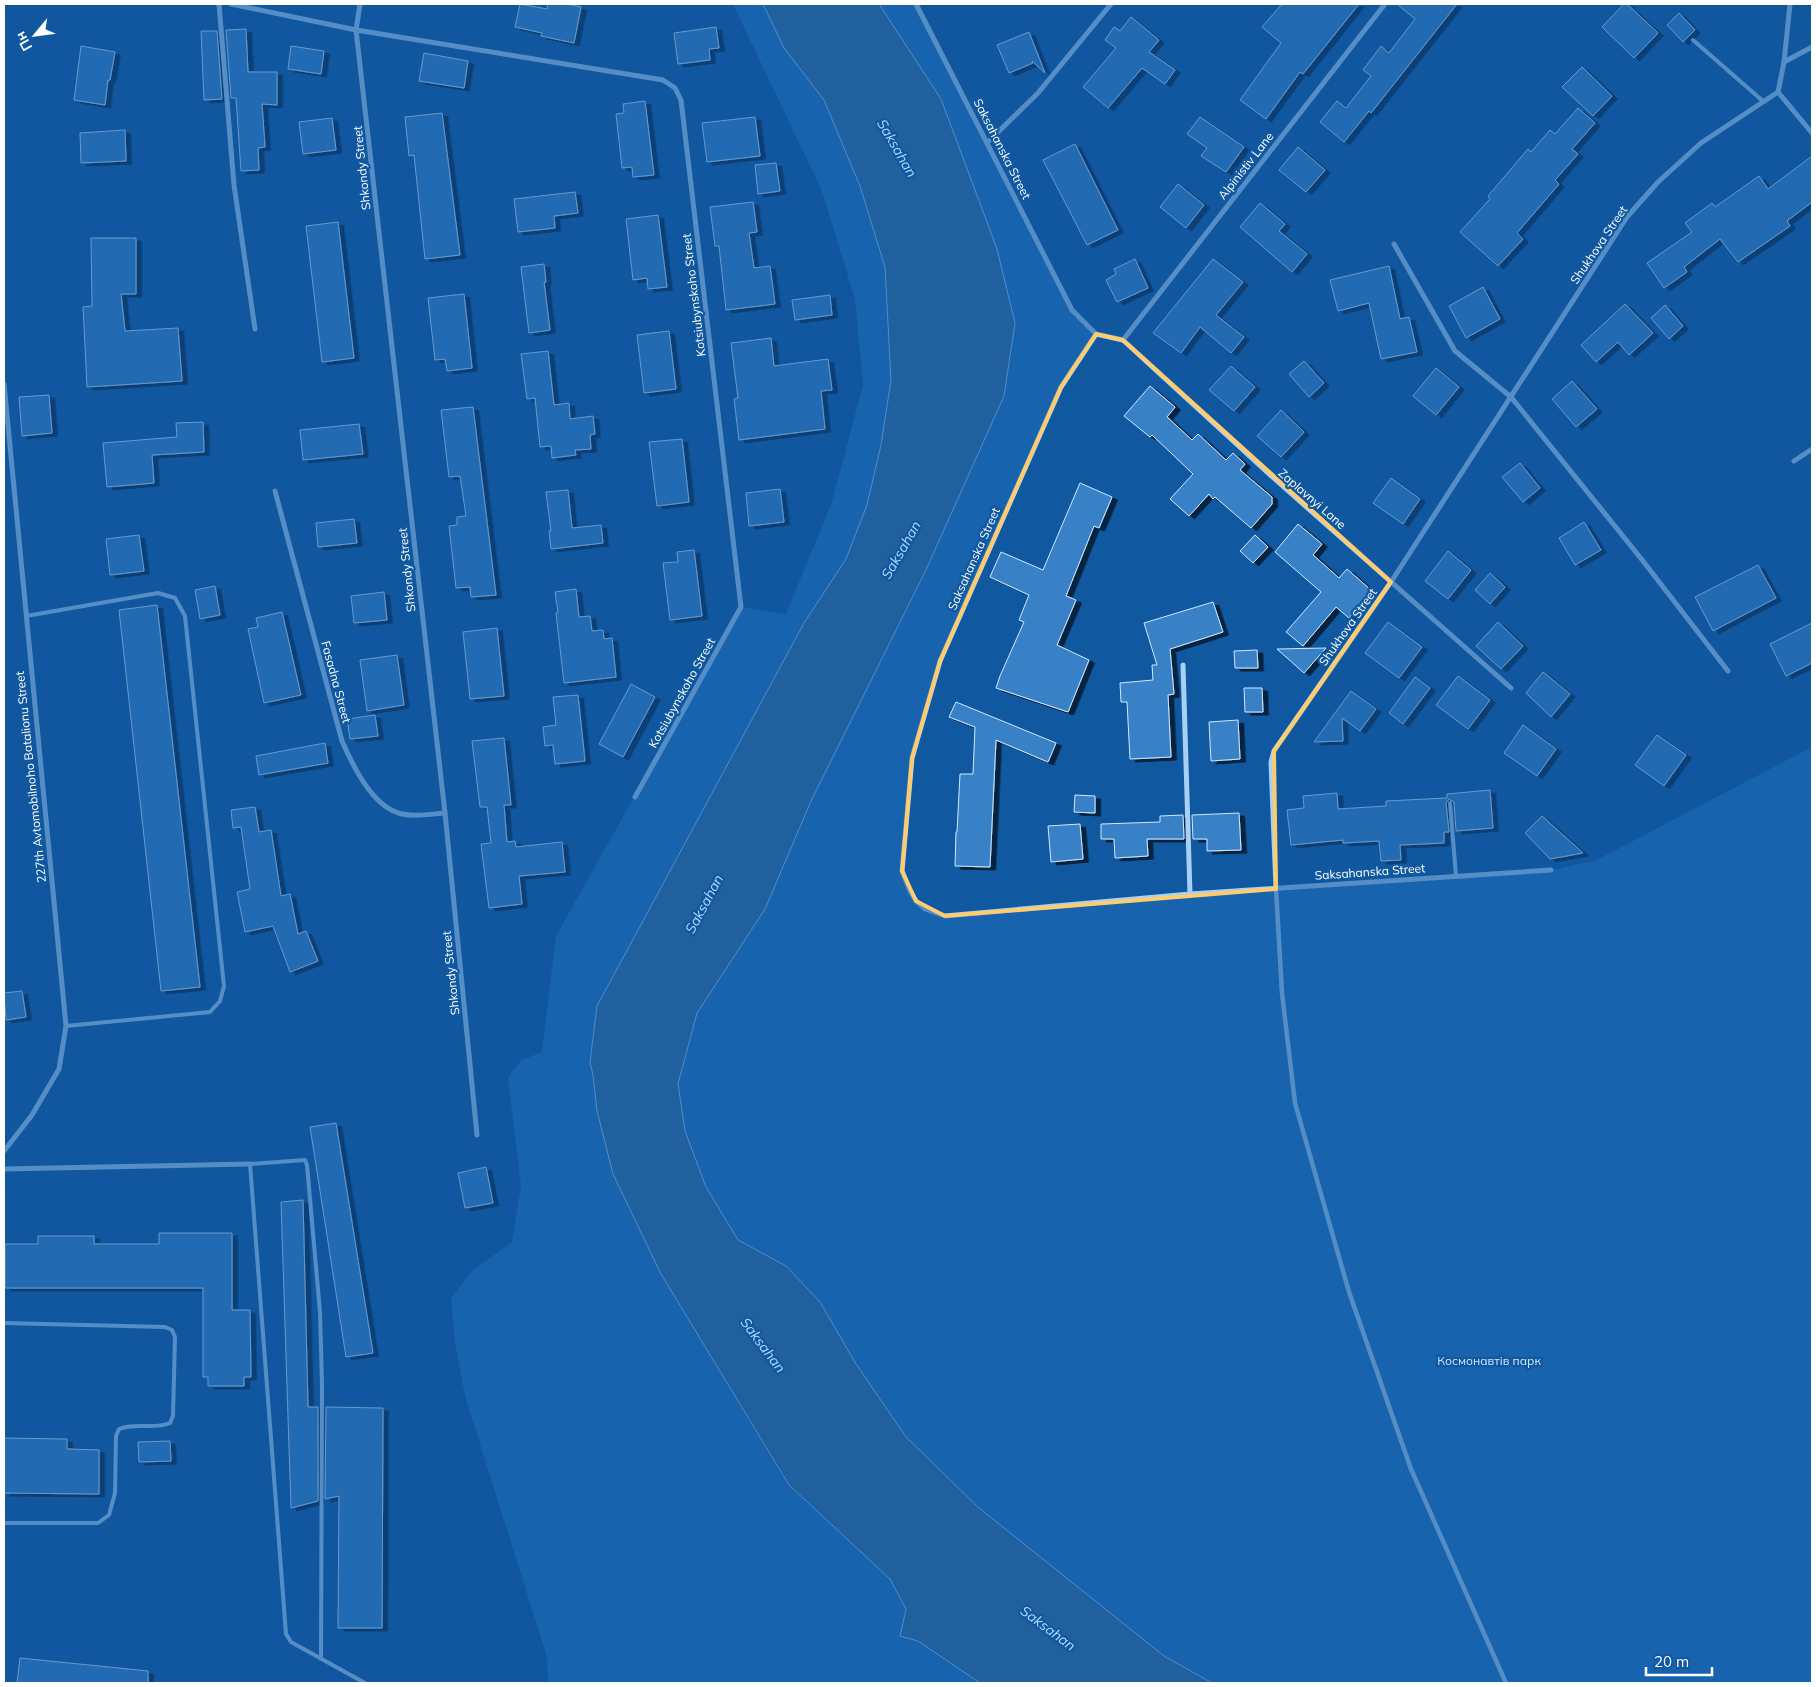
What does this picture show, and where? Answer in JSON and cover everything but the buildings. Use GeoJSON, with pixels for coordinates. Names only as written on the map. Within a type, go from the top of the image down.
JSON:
{"type":"FeatureCollection","features":[{"type":"Feature","properties":{"kind":"street"},"geometry":{"type":"LineString","coordinates":[[218,4],[234,185],[255,329]]}},
{"type":"Feature","properties":{"kind":"street","name":"Kotsiubynskoho Street"},"geometry":{"type":"LineString","coordinates":[[231,4],[356,30],[663,80],[675,88],[681,100],[741,607],[635,797]]}},
{"type":"Feature","properties":{"kind":"street","name":"Shkondy Street"},"geometry":{"type":"LineString","coordinates":[[360,4],[356,30],[445,813],[477,1135]]}},
{"type":"Feature","properties":{"kind":"street","name":"Saksahanska Street"},"geometry":{"type":"LineString","coordinates":[[916,4],[1072,310],[1096,334],[1061,387],[940,661],[912,758],[902,871],[916,901],[926,909],[945,916],[1190,894],[1551,870]]}},
{"type":"Feature","properties":{"kind":"street"},"geometry":{"type":"LineString","coordinates":[[988,142],[1038,92],[1111,4]]}},
{"type":"Feature","properties":{"kind":"street","name":"Alpinistiv Lane"},"geometry":{"type":"LineString","coordinates":[[1123,340],[1385,4]]}},
{"type":"Feature","properties":{"kind":"street"},"geometry":{"type":"LineString","coordinates":[[1790,4],[1784,62],[1778,92],[1812,133]]}},
{"type":"Feature","properties":{"kind":"street"},"geometry":{"type":"LineString","coordinates":[[1784,62],[1812,47]]}},
{"type":"Feature","properties":{"kind":"street","name":"Shukhova Street"},"geometry":{"type":"LineString","coordinates":[[1276,889],[1271,762],[1274,751],[1392,582],[1634,210],[1658,182],[1701,143],[1778,92]]}},
{"type":"Feature","properties":{"kind":"street"},"geometry":{"type":"LineString","coordinates":[[1394,244],[1455,351],[1511,397],[1643,561],[1728,671]]}},
{"type":"Feature","properties":{"kind":"street","name":"Zaplavnyi Lane"},"geometry":{"type":"LineString","coordinates":[[1096,334],[1123,340],[1268,473],[1511,688]]}},
{"type":"Feature","properties":{"kind":"street","name":"227th Avtomobilnoho Batalionu Street"},"geometry":{"type":"LineString","coordinates":[[4,384],[66,1026],[59,1069],[32,1115],[4,1151]]}},
{"type":"Feature","properties":{"kind":"street"},"geometry":{"type":"LineString","coordinates":[[1794,460],[1812,449]]}},
{"type":"Feature","properties":{"kind":"street","name":"Fasadna Street"},"geometry":{"type":"LineString","coordinates":[[275,491],[342,741],[353,766],[385,808],[403,814],[445,813]]}},
{"type":"Feature","properties":{"kind":"street"},"geometry":{"type":"LineString","coordinates":[[1183,665],[1190,894]]}},
{"type":"Feature","properties":{"kind":"street"},"geometry":{"type":"LineString","coordinates":[[1276,889],[1282,992],[1295,1102],[1347,1283],[1411,1469],[1506,1683]]}},
{"type":"Feature","properties":{"kind":"street"},"geometry":{"type":"LineString","coordinates":[[4,1168],[250,1164]]}},
{"type":"Feature","properties":{"kind":"lane"},"geometry":{"type":"LineString","coordinates":[[1693,40],[1764,102]]}},
{"type":"Feature","properties":{"kind":"lane"},"geometry":{"type":"LineString","coordinates":[[25,616],[158,593],[175,598],[185,616],[224,986],[220,1001],[210,1012],[66,1026]]}},
{"type":"Feature","properties":{"kind":"lane"},"geometry":{"type":"LineString","coordinates":[[1450,803],[1456,876]]}},
{"type":"Feature","properties":{"kind":"lane"},"geometry":{"type":"LineString","coordinates":[[321,1659],[322,1384],[320,1312],[308,1165],[305,1160],[250,1164],[286,1634],[291,1642],[321,1659],[365,1683]]}},
{"type":"Feature","properties":{"kind":"lane"},"geometry":{"type":"LineString","coordinates":[[4,1323],[165,1327],[172,1330],[175,1337],[173,1416],[170,1423],[163,1426],[126,1426],[119,1429],[116,1436],[115,1493],[109,1515],[98,1523],[4,1523]]}},
{"type":"Feature","properties":{"kind":"highlighted area"},"geometry":{"type":"Polygon","coordinates":[[[1096,334],[1123,340],[1391,582],[1274,751],[1276,889],[945,916],[916,901],[902,871],[912,758],[940,661],[1061,387],[1096,334]]]}},
{"type":"Feature","properties":{"kind":"green space"},"geometry":{"type":"Polygon","coordinates":[[[733,4],[763,4],[784,48],[824,100],[860,186],[885,267],[891,380],[881,445],[867,505],[846,559],[804,623],[597,1006],[590,1062],[597,1111],[613,1174],[661,1274],[788,1485],[890,1579],[906,1609],[900,1636],[918,1641],[980,1683],[548,1683],[547,1657],[465,1396],[455,1342],[451,1299],[470,1273],[512,1242],[521,1186],[508,1077],[522,1060],[542,1052],[556,936],[741,607],[786,614],[832,502],[863,385],[855,299],[822,191],[733,4]]]}},
{"type":"Feature","properties":{"kind":"green space","name":"Космонавтів парк"},"geometry":{"type":"Polygon","coordinates":[[[879,4],[916,4],[1072,310],[1096,334],[1061,387],[940,661],[912,758],[902,871],[910,891],[925,909],[945,916],[1190,894],[1551,870],[1595,861],[1812,747],[1812,1683],[1212,1683],[1164,1656],[979,1508],[906,1437],[856,1364],[820,1302],[786,1266],[738,1240],[706,1187],[685,1131],[678,1084],[697,1013],[765,909],[811,801],[925,572],[1004,396],[1015,323],[997,249],[941,99],[879,4]]]}},
{"type":"Feature","properties":{"kind":"water","name":"Saksahan"},"geometry":{"type":"Polygon","coordinates":[[[763,4],[879,4],[941,99],[997,249],[1015,323],[1004,396],[925,572],[811,801],[765,909],[697,1013],[678,1084],[685,1131],[706,1187],[738,1240],[786,1266],[820,1302],[856,1364],[906,1437],[979,1508],[1164,1656],[1212,1683],[980,1683],[918,1641],[900,1636],[906,1609],[890,1579],[789,1485],[661,1274],[613,1174],[597,1111],[590,1062],[597,1006],[804,623],[846,559],[867,505],[881,445],[891,380],[885,267],[860,186],[824,100],[784,48],[763,4]]]}}]}
